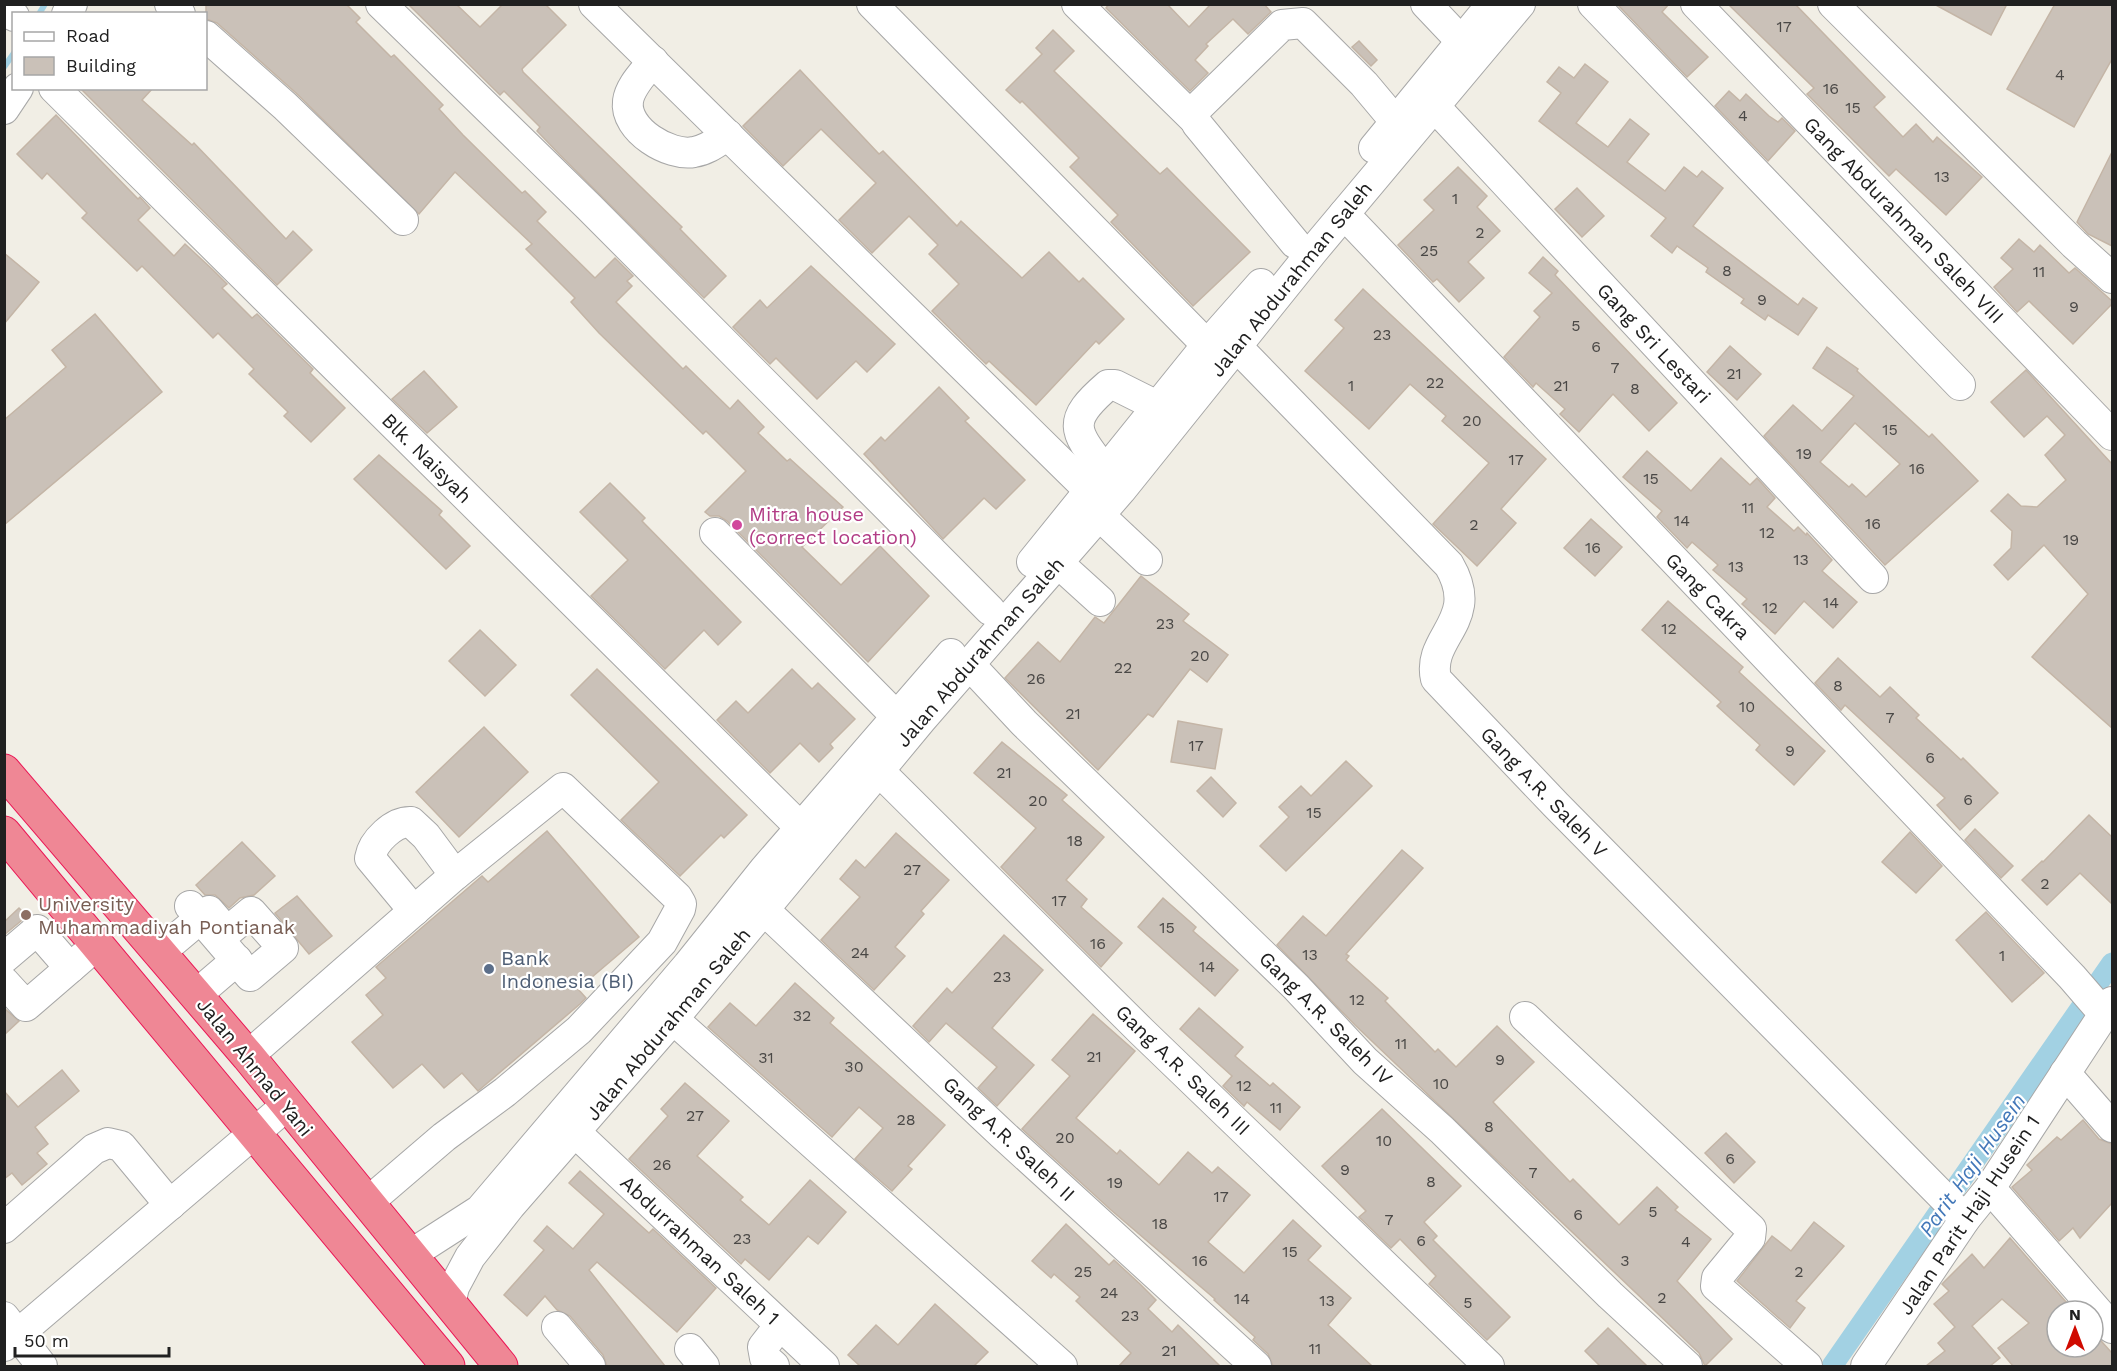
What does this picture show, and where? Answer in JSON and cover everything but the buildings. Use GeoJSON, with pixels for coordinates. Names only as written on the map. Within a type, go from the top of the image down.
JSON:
{"type":"FeatureCollection","features":[{"type":"Feature","properties":{"kind":"highway","name":"Jalan Ahmad Yani"},"geometry":{"type":"LineString","coordinates":[[4,771],[248,1056],[286,1106],[501,1366]]}},
{"type":"Feature","properties":{"kind":"highway","name":"Jalan Ahmad Yani"},"geometry":{"type":"LineString","coordinates":[[4,833],[448,1366]]}},
{"type":"Feature","properties":{"kind":"street"},"geometry":{"type":"LineString","coordinates":[[381,4],[589,207],[990,610]]}},
{"type":"Feature","properties":{"kind":"street"},"geometry":{"type":"LineString","coordinates":[[594,4],[1097,492],[1147,560]]}},
{"type":"Feature","properties":{"kind":"street","name":"Gang A.R. Saleh V"},"geometry":{"type":"LineString","coordinates":[[872,4],[1449,565],[1462,592],[1461,604],[1436,662],[1436,679],[1548,797],[1959,1213]]}},
{"type":"Feature","properties":{"kind":"street"},"geometry":{"type":"LineString","coordinates":[[1077,4],[1193,118],[1295,243]]}},
{"type":"Feature","properties":{"kind":"street"},"geometry":{"type":"LineString","coordinates":[[1426,4],[1462,42]]}},
{"type":"Feature","properties":{"kind":"street","name":"Jalan Abdurahman Saleh"},"geometry":{"type":"LineString","coordinates":[[410,1255],[480,1210],[547,1148],[576,1133],[673,1019],[697,972],[764,910],[969,664],[1097,492],[1157,406],[1222,346],[1295,243],[1492,4]]}},
{"type":"Feature","properties":{"kind":"street","name":"Jalan Abdurahman Saleh"},"geometry":{"type":"LineString","coordinates":[[450,1304],[454,1287],[470,1257],[547,1148],[697,972],[801,828],[990,610],[1057,562],[1097,492],[1222,346],[1344,214],[1520,4]]}},
{"type":"Feature","properties":{"kind":"street"},"geometry":{"type":"LineString","coordinates":[[1593,4],[1960,385]]}},
{"type":"Feature","properties":{"kind":"street","name":"Gang Abdurahman Saleh VIII"},"geometry":{"type":"LineString","coordinates":[[1696,4],[2112,435]]}},
{"type":"Feature","properties":{"kind":"street"},"geometry":{"type":"LineString","coordinates":[[1833,4],[2074,244],[2112,278]]}},
{"type":"Feature","properties":{"kind":"street"},"geometry":{"type":"LineString","coordinates":[[1193,118],[1193,112],[1294,14],[1364,84],[1395,122]]}},
{"type":"Feature","properties":{"kind":"street"},"geometry":{"type":"LineString","coordinates":[[207,37],[285,106],[403,220]]}},
{"type":"Feature","properties":{"kind":"street"},"geometry":{"type":"LineString","coordinates":[[653,61],[632,89],[628,102],[629,114],[639,129],[668,151],[678,153],[709,147],[728,135]]}},
{"type":"Feature","properties":{"kind":"street"},"geometry":{"type":"LineString","coordinates":[[4,109],[17,90]]}},
{"type":"Feature","properties":{"kind":"street","name":"Blk. Naisyah"},"geometry":{"type":"LineString","coordinates":[[56,90],[801,828]]}},
{"type":"Feature","properties":{"kind":"street","name":"Gang Sri Lestari"},"geometry":{"type":"LineString","coordinates":[[1435,107],[1873,578]]}},
{"type":"Feature","properties":{"kind":"street","name":"Gang Cakra"},"geometry":{"type":"LineString","coordinates":[[1344,214],[2072,977],[2103,1005]]}},
{"type":"Feature","properties":{"kind":"street"},"geometry":{"type":"LineString","coordinates":[[1097,492],[1077,428],[1090,400],[1108,385],[1115,385],[1157,406]]}},
{"type":"Feature","properties":{"kind":"street"},"geometry":{"type":"LineString","coordinates":[[715,533],[896,716]]}},
{"type":"Feature","properties":{"kind":"street"},"geometry":{"type":"LineString","coordinates":[[1057,562],[1100,601]]}},
{"type":"Feature","properties":{"kind":"street","name":"Gang A.R. Saleh IV"},"geometry":{"type":"LineString","coordinates":[[969,664],[1023,723],[1296,987],[1365,1061],[1442,1130],[1610,1295],[1687,1366]]}},
{"type":"Feature","properties":{"kind":"street","name":"Gang A.R. Saleh III"},"geometry":{"type":"LineString","coordinates":[[879,771],[1141,1031],[1489,1366]]}},
{"type":"Feature","properties":{"kind":"street"},"geometry":{"type":"LineString","coordinates":[[248,1056],[455,874],[563,788],[570,791],[681,904],[662,942],[579,1030],[505,1092],[444,1137],[367,1203]]}},
{"type":"Feature","properties":{"kind":"street"},"geometry":{"type":"LineString","coordinates":[[414,911],[370,858],[380,838],[403,822],[411,822],[426,836],[455,874]]}},
{"type":"Feature","properties":{"kind":"street","name":"Gang A.R. Saleh II"},"geometry":{"type":"LineString","coordinates":[[764,910],[1256,1366]]}},
{"type":"Feature","properties":{"kind":"street"},"geometry":{"type":"LineString","coordinates":[[159,953],[195,912],[209,911],[227,932],[251,912],[283,948],[250,976],[195,912]]}},
{"type":"Feature","properties":{"kind":"street"},"geometry":{"type":"LineString","coordinates":[[4,958],[37,930],[70,968]]}},
{"type":"Feature","properties":{"kind":"street"},"geometry":{"type":"LineString","coordinates":[[662,942],[697,972]]}},
{"type":"Feature","properties":{"kind":"street"},"geometry":{"type":"LineString","coordinates":[[4,982],[26,1006],[98,944]]}},
{"type":"Feature","properties":{"kind":"street"},"geometry":{"type":"LineString","coordinates":[[196,995],[237,960]]}},
{"type":"Feature","properties":{"kind":"street","name":"Jalan Parit Haji Husein 1"},"geometry":{"type":"LineString","coordinates":[[1866,1366],[1959,1213],[1990,1188],[2065,1073],[2103,1005]]}},
{"type":"Feature","properties":{"kind":"street"},"geometry":{"type":"LineString","coordinates":[[1525,1017],[1751,1229],[1750,1238],[1717,1278],[1716,1286],[1807,1366]]}},
{"type":"Feature","properties":{"kind":"street"},"geometry":{"type":"LineString","coordinates":[[673,1019],[1062,1366]]}},
{"type":"Feature","properties":{"kind":"street"},"geometry":{"type":"LineString","coordinates":[[2065,1073],[2112,1127]]}},
{"type":"Feature","properties":{"kind":"street"},"geometry":{"type":"LineString","coordinates":[[42,1366],[9,1333],[170,1204],[286,1106]]}},
{"type":"Feature","properties":{"kind":"street","name":"Abdurrahman Saleh 1"},"geometry":{"type":"LineString","coordinates":[[576,1133],[824,1366]]}},
{"type":"Feature","properties":{"kind":"street"},"geometry":{"type":"LineString","coordinates":[[4,1227],[94,1149],[108,1143],[121,1146],[170,1204]]}},
{"type":"Feature","properties":{"kind":"street"},"geometry":{"type":"LineString","coordinates":[[1990,1188],[2112,1328]]}},
{"type":"Feature","properties":{"kind":"street"},"geometry":{"type":"LineString","coordinates":[[774,1366],[765,1358],[763,1347],[780,1325]]}},
{"type":"Feature","properties":{"kind":"street"},"geometry":{"type":"LineString","coordinates":[[557,1327],[590,1366]]}},
{"type":"Feature","properties":{"kind":"waterway"},"geometry":{"type":"LineString","coordinates":[[40,12],[45,4]]}},
{"type":"Feature","properties":{"kind":"waterway"},"geometry":{"type":"LineString","coordinates":[[4,67],[12,56]]}},
{"type":"Feature","properties":{"kind":"waterway","name":"Parit Haji Husein"},"geometry":{"type":"LineString","coordinates":[[1832,1366],[2112,963]]}},
{"type":"Feature","properties":{"kind":"place","name":"Mitra house (correct location)"},"geometry":{"type":"Point","coordinates":[737,525]}},
{"type":"Feature","properties":{"kind":"place","name":"University Muhammadiyah Pontianak"},"geometry":{"type":"Point","coordinates":[26,915]}},
{"type":"Feature","properties":{"kind":"place","name":"Bank Indonesia (BI)"},"geometry":{"type":"Point","coordinates":[489,969]}}]}
